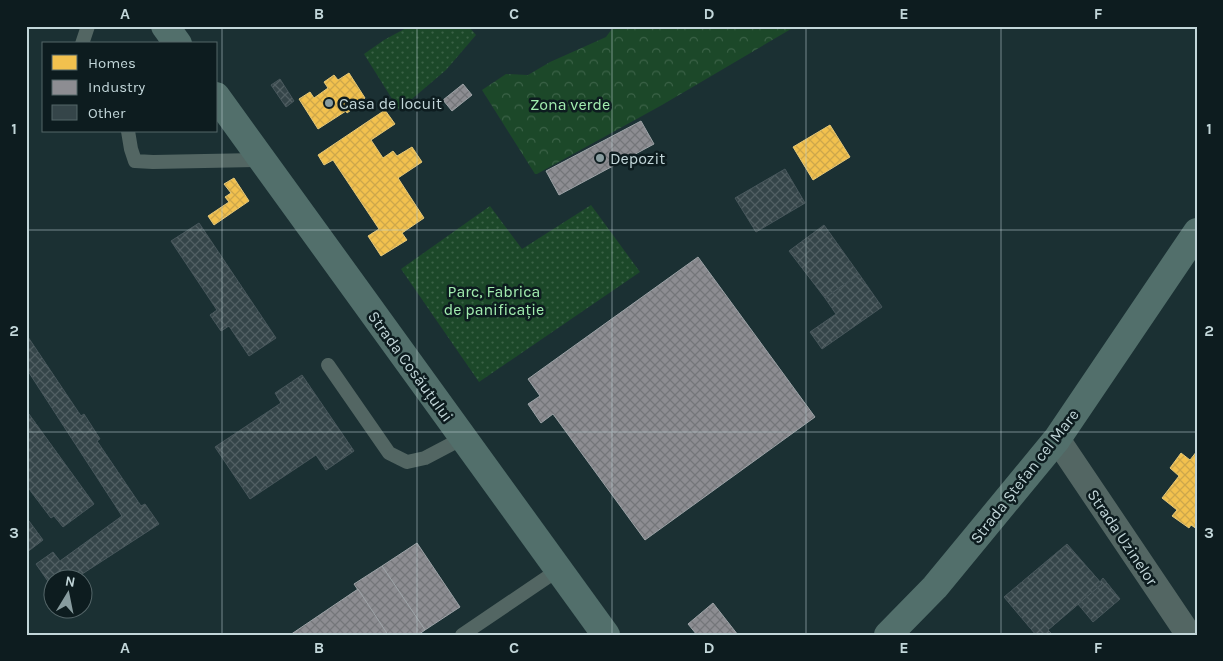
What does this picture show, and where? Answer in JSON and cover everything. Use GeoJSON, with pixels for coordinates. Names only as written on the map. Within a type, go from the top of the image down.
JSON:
{"type":"FeatureCollection","features":[{"type":"Feature","properties":{"kind":"main road","name":"Strada Cosăuțului"},"geometry":{"type":"LineString","coordinates":[[218,99],[606,635]]}},
{"type":"Feature","properties":{"kind":"main road","name":"Strada Ștefan cel Mare"},"geometry":{"type":"LineString","coordinates":[[888,635],[935,587],[1057,439],[1197,232]]}},
{"type":"Feature","properties":{"kind":"street","name":"Strada Uzinelor"},"geometry":{"type":"LineString","coordinates":[[1057,439],[1189,635]]}},
{"type":"Feature","properties":{"kind":"lane"},"geometry":{"type":"LineString","coordinates":[[83,42],[88,26]]}},
{"type":"Feature","properties":{"kind":"lane"},"geometry":{"type":"LineString","coordinates":[[128,132],[135,161],[262,160]]}},
{"type":"Feature","properties":{"kind":"lane"},"geometry":{"type":"LineString","coordinates":[[328,366],[389,452],[406,462],[425,458],[463,438]]}},
{"type":"Feature","properties":{"kind":"lane"},"geometry":{"type":"LineString","coordinates":[[462,635],[558,570]]}},
{"type":"Feature","properties":{"kind":"green space"},"geometry":{"type":"Polygon","coordinates":[[[410,26],[468,26],[476,35],[446,70],[399,110],[364,54],[384,40],[410,26]]]}},
{"type":"Feature","properties":{"kind":"green space","name":"Zona verde"},"geometry":{"type":"Polygon","coordinates":[[[614,26],[789,26],[791,29],[662,105],[535,174],[482,90],[506,74],[528,75],[550,62],[606,37],[614,26]]]}},
{"type":"Feature","properties":{"kind":"green space","name":"Parc, Fabrica de panificație"},"geometry":{"type":"Polygon","coordinates":[[[591,205],[640,272],[479,382],[401,269],[490,206],[522,249],[591,205]]]}},
{"type":"Feature","properties":{"kind":"building: Homes","name":"Casa de locuit"},"geometry":{"type":"Polygon","coordinates":[[[349,73],[365,98],[352,106],[354,108],[347,113],[346,111],[318,129],[299,99],[310,92],[314,98],[328,88],[324,82],[334,75],[338,80],[349,73]]]}},
{"type":"Feature","properties":{"kind":"building: Homes"},"geometry":{"type":"Polygon","coordinates":[[[385,110],[395,124],[371,140],[383,158],[393,151],[397,156],[412,147],[422,162],[398,178],[424,218],[402,233],[407,240],[381,256],[368,236],[379,229],[333,160],[324,165],[318,155],[385,110]]]}},
{"type":"Feature","properties":{"kind":"building: Homes"},"geometry":{"type":"Polygon","coordinates":[[[830,125],[850,157],[813,180],[793,147],[830,125]]]}},
{"type":"Feature","properties":{"kind":"building: Homes"},"geometry":{"type":"Polygon","coordinates":[[[234,178],[249,201],[214,225],[208,216],[229,202],[225,197],[231,193],[224,184],[234,178]]]}},
{"type":"Feature","properties":{"kind":"building: Homes"},"geometry":{"type":"Polygon","coordinates":[[[1197,451],[1197,529],[1191,525],[1189,528],[1172,516],[1177,510],[1162,498],[1179,476],[1170,468],[1181,453],[1190,460],[1197,451]]]}},
{"type":"Feature","properties":{"kind":"building: Industry"},"geometry":{"type":"Polygon","coordinates":[[[463,84],[472,95],[452,111],[443,100],[463,84]]]}},
{"type":"Feature","properties":{"kind":"building: Industry","name":"Depozit"},"geometry":{"type":"Polygon","coordinates":[[[641,121],[654,144],[559,195],[546,171],[641,121]]]}},
{"type":"Feature","properties":{"kind":"building: Industry"},"geometry":{"type":"Polygon","coordinates":[[[698,257],[815,417],[645,540],[553,414],[541,423],[528,404],[540,396],[528,379],[698,257]]]}},
{"type":"Feature","properties":{"kind":"building: Industry"},"geometry":{"type":"Polygon","coordinates":[[[417,543],[460,607],[425,630],[382,566],[417,543]]]}},
{"type":"Feature","properties":{"kind":"building: Industry"},"geometry":{"type":"Polygon","coordinates":[[[382,566],[425,630],[418,635],[388,635],[354,584],[382,566]]]}},
{"type":"Feature","properties":{"kind":"building: Industry"},"geometry":{"type":"Polygon","coordinates":[[[358,589],[388,635],[290,635],[358,589]]]}},
{"type":"Feature","properties":{"kind":"building: Industry"},"geometry":{"type":"Polygon","coordinates":[[[713,603],[738,635],[697,635],[688,624],[713,603]]]}},
{"type":"Feature","properties":{"kind":"building: Other"},"geometry":{"type":"Polygon","coordinates":[[[280,79],[294,101],[286,107],[271,85],[280,79]]]}},
{"type":"Feature","properties":{"kind":"building: Other"},"geometry":{"type":"Polygon","coordinates":[[[785,169],[805,203],[756,232],[735,198],[785,169]]]}},
{"type":"Feature","properties":{"kind":"building: Other"},"geometry":{"type":"Polygon","coordinates":[[[199,223],[276,338],[249,356],[229,326],[221,331],[210,315],[217,310],[171,241],[199,223]]]}},
{"type":"Feature","properties":{"kind":"building: Other"},"geometry":{"type":"Polygon","coordinates":[[[824,225],[859,274],[825,298],[789,251],[824,225]]]}},
{"type":"Feature","properties":{"kind":"building: Other"},"geometry":{"type":"Polygon","coordinates":[[[859,274],[882,307],[822,349],[810,332],[836,314],[825,298],[859,274]]]}},
{"type":"Feature","properties":{"kind":"building: Other"},"geometry":{"type":"Polygon","coordinates":[[[26,334],[81,416],[84,414],[100,439],[97,441],[141,506],[145,504],[159,524],[91,568],[42,568],[42,573],[36,564],[53,552],[60,561],[122,516],[26,368],[26,334]]]}},
{"type":"Feature","properties":{"kind":"building: Other"},"geometry":{"type":"Polygon","coordinates":[[[302,375],[354,451],[326,470],[316,455],[250,499],[215,447],[281,403],[275,393],[302,375]]]}},
{"type":"Feature","properties":{"kind":"building: Other"},"geometry":{"type":"Polygon","coordinates":[[[26,410],[94,504],[63,527],[54,516],[51,518],[26,485],[26,410]]]}},
{"type":"Feature","properties":{"kind":"building: Other"},"geometry":{"type":"Polygon","coordinates":[[[26,517],[43,540],[26,553],[26,517]]]}},
{"type":"Feature","properties":{"kind":"building: Other"},"geometry":{"type":"Polygon","coordinates":[[[1067,544],[1102,584],[1048,630],[1053,635],[1036,635],[1004,597],[1067,544]]]}},
{"type":"Feature","properties":{"kind":"building: Other"},"geometry":{"type":"Polygon","coordinates":[[[1103,578],[1120,599],[1093,622],[1078,604],[1102,584],[1100,582],[1103,578]]]}},
{"type":"Feature","properties":{"kind":"place","name":"Casa de locuit"},"geometry":{"type":"Point","coordinates":[329,103]}},
{"type":"Feature","properties":{"kind":"place","name":"Depozit"},"geometry":{"type":"Point","coordinates":[600,158]}}]}
